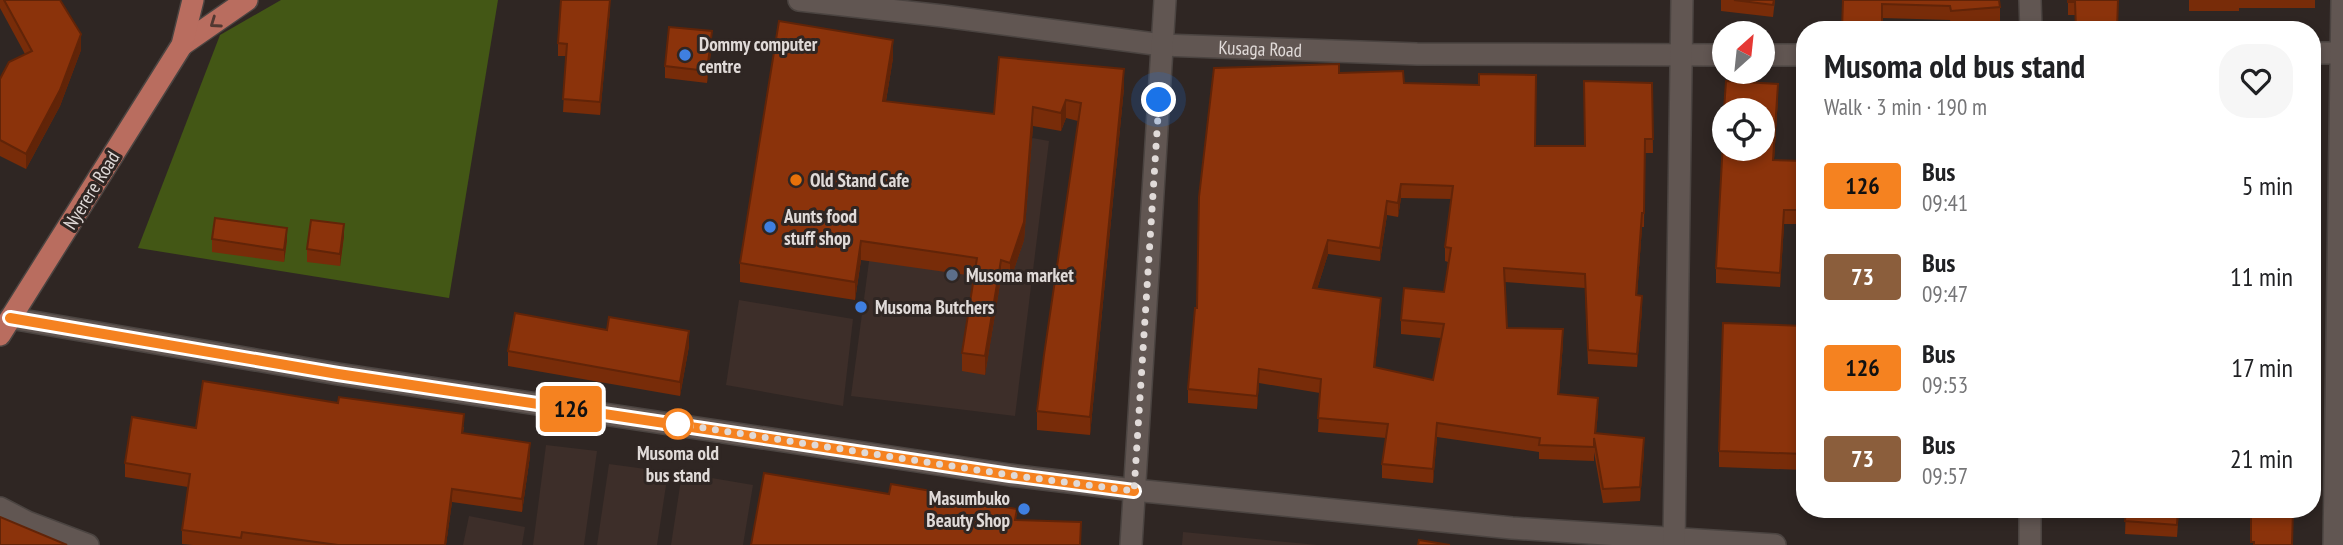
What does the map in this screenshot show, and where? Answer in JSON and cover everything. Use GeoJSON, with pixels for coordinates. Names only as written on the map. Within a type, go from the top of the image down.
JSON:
{"type":"FeatureCollection","features":[{"type":"Feature","properties":{"kind":"main road"},"geometry":{"type":"LineString","coordinates":[[182,45],[193,0]]}},
{"type":"Feature","properties":{"kind":"main road"},"geometry":{"type":"LineString","coordinates":[[182,45],[247,0]]}},
{"type":"Feature","properties":{"kind":"main road","name":"Nyerere Road"},"geometry":{"type":"LineString","coordinates":[[5,326],[182,45]]}},
{"type":"Feature","properties":{"kind":"street","name":"Kusaga Road"},"geometry":{"type":"LineString","coordinates":[[799,0],[1162,45],[1417,54],[1712,55]]}},
{"type":"Feature","properties":{"kind":"street"},"geometry":{"type":"LineString","coordinates":[[1131,545],[1165,0]]}},
{"type":"Feature","properties":{"kind":"street"},"geometry":{"type":"LineString","coordinates":[[1674,542],[1682,0]]}},
{"type":"Feature","properties":{"kind":"street"},"geometry":{"type":"LineString","coordinates":[[2030,0],[2031,21]]}},
{"type":"Feature","properties":{"kind":"street"},"geometry":{"type":"LineString","coordinates":[[2334,545],[2342,0]]}},
{"type":"Feature","properties":{"kind":"street"},"geometry":{"type":"LineString","coordinates":[[2321,53],[2342,53]]}},
{"type":"Feature","properties":{"kind":"street"},"geometry":{"type":"LineString","coordinates":[[1775,55],[1796,55]]}},
{"type":"Feature","properties":{"kind":"street"},"geometry":{"type":"LineString","coordinates":[[5,326],[1134,491],[1674,542],[1775,545]]}},
{"type":"Feature","properties":{"kind":"street"},"geometry":{"type":"LineString","coordinates":[[0,508],[27,522],[88,545]]}},
{"type":"Feature","properties":{"kind":"street"},"geometry":{"type":"LineString","coordinates":[[2030,518],[2030,545]]}},
{"type":"Feature","properties":{"kind":"shaded area"},"geometry":{"type":"Polygon","coordinates":[[[889,112],[1049,141],[1015,416],[851,396],[889,112]]]}},
{"type":"Feature","properties":{"kind":"shaded area"},"geometry":{"type":"Polygon","coordinates":[[[739,300],[853,319],[843,406],[726,385],[739,300]]]}},
{"type":"Feature","properties":{"kind":"shaded area"},"geometry":{"type":"Polygon","coordinates":[[[546,445],[597,451],[584,545],[533,545],[546,445]]]}},
{"type":"Feature","properties":{"kind":"shaded area"},"geometry":{"type":"Polygon","coordinates":[[[609,464],[668,472],[657,545],[597,545],[609,464]]]}},
{"type":"Feature","properties":{"kind":"shaded area"},"geometry":{"type":"Polygon","coordinates":[[[682,473],[753,485],[743,545],[671,545],[682,473]]]}},
{"type":"Feature","properties":{"kind":"shaded area"},"geometry":{"type":"Polygon","coordinates":[[[469,516],[525,527],[522,545],[463,545],[469,516]]]}},
{"type":"Feature","properties":{"kind":"shaded area"},"geometry":{"type":"Polygon","coordinates":[[[1183,532],[1318,545],[1182,545],[1183,532]]]}},
{"type":"Feature","properties":{"kind":"green space"},"geometry":{"type":"Polygon","coordinates":[[[281,0],[498,0],[449,298],[138,248],[220,35],[281,0]]]}},
{"type":"Feature","properties":{"kind":"building"},"geometry":{"type":"Polygon","coordinates":[[[4,0],[60,0],[81,34],[60,90],[26,154],[0,140],[0,79],[9,62],[32,51],[4,0]]]}},
{"type":"Feature","properties":{"kind":"building"},"geometry":{"type":"Polygon","coordinates":[[[561,0],[610,0],[600,102],[563,99],[567,44],[558,43],[561,0]]]}},
{"type":"Feature","properties":{"kind":"building"},"geometry":{"type":"Polygon","coordinates":[[[1734,0],[1774,0],[1773,5],[1734,0]]]}},
{"type":"Feature","properties":{"kind":"building"},"geometry":{"type":"Polygon","coordinates":[[[1843,0],[1999,0],[2000,7],[1951,11],[1950,6],[1882,4],[1882,21],[1842,21],[1843,0]]]}},
{"type":"Feature","properties":{"kind":"building"},"geometry":{"type":"Polygon","coordinates":[[[2118,0],[2117,21],[2076,21],[2075,2],[2068,2],[2118,0]]]}},
{"type":"Feature","properties":{"kind":"building"},"geometry":{"type":"Polygon","coordinates":[[[779,21],[893,40],[883,101],[994,114],[999,57],[1124,69],[1090,417],[1037,411],[1081,103],[1066,100],[1061,113],[1033,107],[1024,222],[1010,263],[1001,260],[985,356],[962,353],[977,258],[861,241],[855,282],[740,263],[779,21]]]}},
{"type":"Feature","properties":{"kind":"building"},"geometry":{"type":"Polygon","coordinates":[[[669,27],[712,31],[707,71],[665,66],[669,27]]]}},
{"type":"Feature","properties":{"kind":"building"},"geometry":{"type":"Polygon","coordinates":[[[1339,64],[1339,73],[1403,71],[1404,83],[1479,85],[1479,74],[1536,75],[1535,146],[1585,146],[1584,81],[1652,83],[1653,139],[1645,139],[1644,213],[1636,295],[1642,296],[1637,354],[1588,350],[1585,274],[1504,268],[1507,328],[1563,329],[1558,394],[1598,398],[1595,433],[1644,438],[1640,487],[1603,489],[1594,438],[1594,447],[1539,445],[1540,438],[1437,423],[1433,469],[1382,464],[1388,424],[1318,418],[1321,379],[1259,369],[1257,396],[1188,389],[1197,308],[1199,197],[1214,68],[1339,64]],[[1401,184],[1398,203],[1387,201],[1380,248],[1328,240],[1313,288],[1381,298],[1374,367],[1433,380],[1444,324],[1401,320],[1404,288],[1444,292],[1451,248],[1445,247],[1453,186],[1401,184]]]}},
{"type":"Feature","properties":{"kind":"building"},"geometry":{"type":"Polygon","coordinates":[[[1726,84],[1778,84],[1775,130],[1775,98],[1725,98],[1726,84]]]}},
{"type":"Feature","properties":{"kind":"building"},"geometry":{"type":"Polygon","coordinates":[[[1722,161],[1796,161],[1796,210],[1784,210],[1780,273],[1716,268],[1722,161]]]}},
{"type":"Feature","properties":{"kind":"building"},"geometry":{"type":"Polygon","coordinates":[[[215,218],[287,228],[284,250],[212,239],[215,218]]]}},
{"type":"Feature","properties":{"kind":"building"},"geometry":{"type":"Polygon","coordinates":[[[311,220],[344,224],[340,254],[307,249],[311,220]]]}},
{"type":"Feature","properties":{"kind":"building"},"geometry":{"type":"Polygon","coordinates":[[[515,313],[607,330],[609,317],[689,331],[680,382],[508,351],[515,313]]]}},
{"type":"Feature","properties":{"kind":"building"},"geometry":{"type":"Polygon","coordinates":[[[1723,323],[1796,326],[1796,454],[1719,451],[1723,323]]]}},
{"type":"Feature","properties":{"kind":"building"},"geometry":{"type":"Polygon","coordinates":[[[203,381],[338,403],[339,397],[464,414],[462,433],[530,443],[522,499],[452,489],[445,545],[338,545],[242,532],[241,538],[182,530],[190,474],[125,463],[132,417],[196,428],[203,381]]]}},
{"type":"Feature","properties":{"kind":"building"},"geometry":{"type":"Polygon","coordinates":[[[764,473],[889,494],[891,484],[1017,509],[1015,520],[1081,522],[1080,545],[751,545],[764,473]]]}},
{"type":"Feature","properties":{"kind":"building"},"geometry":{"type":"Polygon","coordinates":[[[0,517],[67,545],[0,545],[0,517]]]}},
{"type":"Feature","properties":{"kind":"building"},"geometry":{"type":"Polygon","coordinates":[[[2125,518],[2177,518],[2177,525],[2125,521],[2125,518]]]}},
{"type":"Feature","properties":{"kind":"building"},"geometry":{"type":"Polygon","coordinates":[[[2251,518],[2293,518],[2292,545],[2254,545],[2254,542],[2251,542],[2251,518]]]}},
{"type":"Feature","properties":{"kind":"building"},"geometry":{"type":"Polygon","coordinates":[[[1419,540],[1450,545],[1418,545],[1419,540]]]}},
{"type":"Feature","properties":{"kind":"bus line","name":"126"},"geometry":{"type":"LineString","coordinates":[[10,318],[338,374],[1010,475],[1134,491]]}},
{"type":"Feature","properties":{"kind":"place","name":"Dommy computer centre"},"geometry":{"type":"Point","coordinates":[685,55]}},
{"type":"Feature","properties":{"kind":"place","name":"Old Stand Cafe"},"geometry":{"type":"Point","coordinates":[796,180]}},
{"type":"Feature","properties":{"kind":"place","name":"Aunts food stuff shop"},"geometry":{"type":"Point","coordinates":[770,227]}},
{"type":"Feature","properties":{"kind":"place","name":"Musoma market"},"geometry":{"type":"Point","coordinates":[952,275]}},
{"type":"Feature","properties":{"kind":"place","name":"Musoma Butchers"},"geometry":{"type":"Point","coordinates":[861,307]}},
{"type":"Feature","properties":{"kind":"place","name":"Musoma old bus stand"},"geometry":{"type":"Point","coordinates":[678,424]}},
{"type":"Feature","properties":{"kind":"place","name":"Masumbuko Beauty Shop"},"geometry":{"type":"Point","coordinates":[1024,509]}},
{"type":"Feature","properties":{"kind":"route"},"geometry":{"type":"LineString","coordinates":[[678,424],[1010,475],[1134,491],[1159,100]]}}]}
